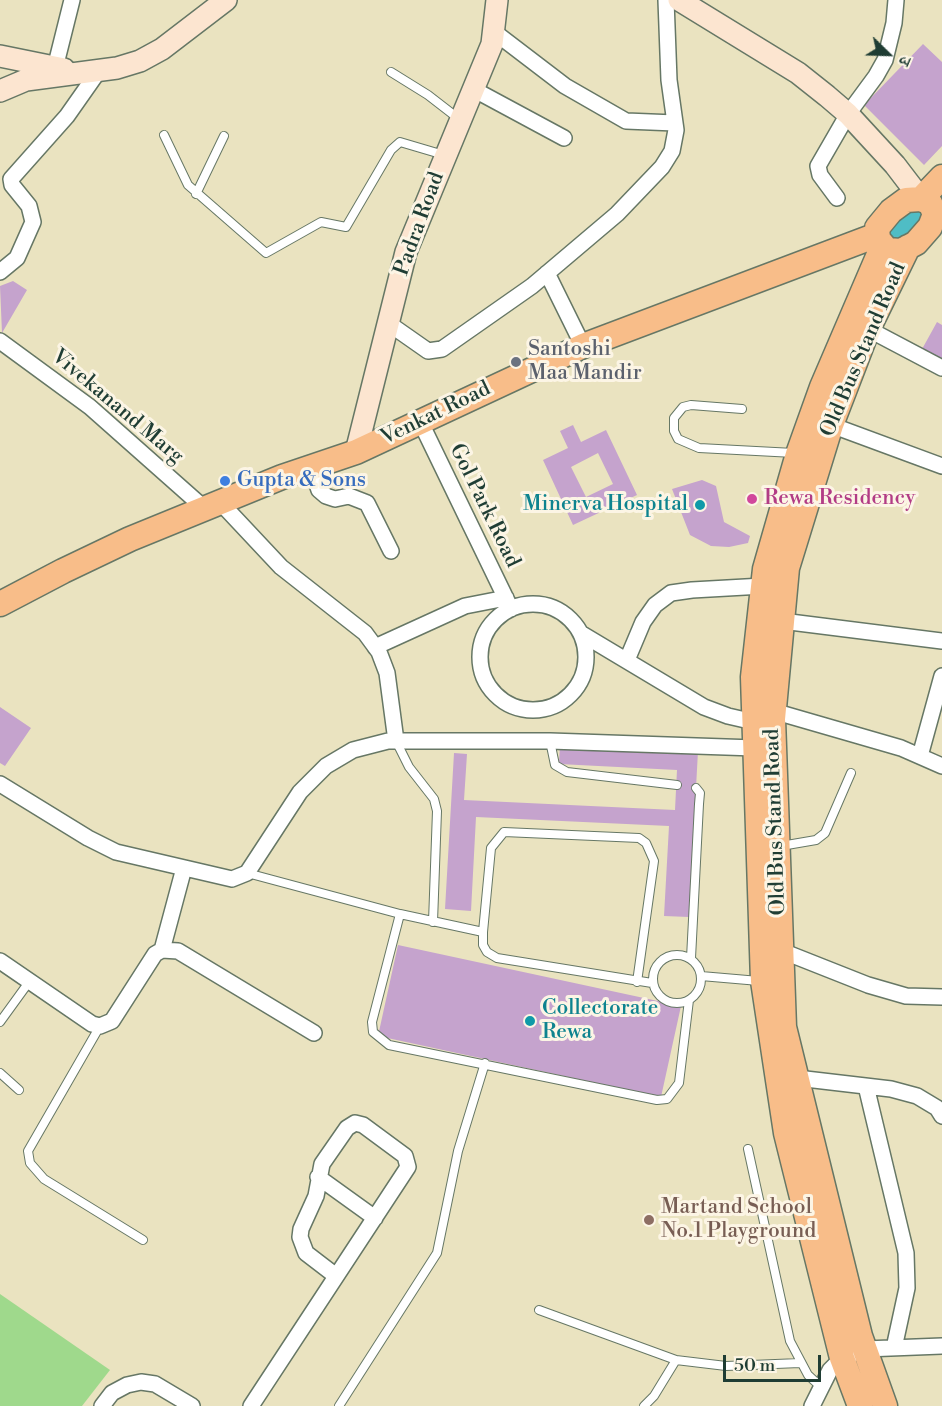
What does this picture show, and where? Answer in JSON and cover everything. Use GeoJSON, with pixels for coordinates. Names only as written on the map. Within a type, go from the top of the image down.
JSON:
{"type":"FeatureCollection","features":[{"type":"Feature","properties":{"kind":"main road"},"geometry":{"type":"LineString","coordinates":[[908,247],[916,243],[934,214],[942,177]]}},
{"type":"Feature","properties":{"kind":"main road"},"geometry":{"type":"LineString","coordinates":[[880,240],[877,228],[891,211],[906,200],[934,214]]}},
{"type":"Feature","properties":{"kind":"main road","name":"Venkat Road"},"geometry":{"type":"LineString","coordinates":[[0,604],[63,571],[212,505],[356,452],[583,346],[880,240],[887,250],[908,247]]}},
{"type":"Feature","properties":{"kind":"main road","name":"Old Bus Stand Road"},"geometry":{"type":"LineString","coordinates":[[880,240],[798,454],[765,569],[753,677],[776,847],[782,951],[773,983],[865,1349],[885,1406]]}},
{"type":"Feature","properties":{"kind":"main road","name":"Old Bus Stand Road"},"geometry":{"type":"LineString","coordinates":[[860,1406],[842,1358],[786,1133],[755,748],[782,621],[787,568],[831,425],[868,329],[908,247]]}},
{"type":"Feature","properties":{"kind":"street"},"geometry":{"type":"LineString","coordinates":[[65,70],[72,0]]}},
{"type":"Feature","properties":{"kind":"street"},"geometry":{"type":"LineString","coordinates":[[0,91],[26,80],[65,70],[117,68],[140,61],[162,49],[226,0]]}},
{"type":"Feature","properties":{"kind":"street","name":"Padra Road"},"geometry":{"type":"LineString","coordinates":[[356,452],[406,252],[492,44],[497,0]]}},
{"type":"Feature","properties":{"kind":"street"},"geometry":{"type":"LineString","coordinates":[[388,323],[417,345],[428,351],[436,351],[547,273],[617,214],[662,167],[672,151],[675,123],[669,80],[666,0]]}},
{"type":"Feature","properties":{"kind":"street"},"geometry":{"type":"LineString","coordinates":[[679,0],[798,72],[848,114],[934,214]]}},
{"type":"Feature","properties":{"kind":"street"},"geometry":{"type":"LineString","coordinates":[[837,198],[820,176],[818,166],[848,114],[885,60],[896,0]]}},
{"type":"Feature","properties":{"kind":"street"},"geometry":{"type":"LineString","coordinates":[[493,31],[565,86],[616,116],[626,121],[642,124],[675,123]]}},
{"type":"Feature","properties":{"kind":"street"},"geometry":{"type":"LineString","coordinates":[[0,56],[65,70]]}},
{"type":"Feature","properties":{"kind":"street"},"geometry":{"type":"LineString","coordinates":[[0,272],[17,258],[33,222],[28,207],[12,185],[11,179],[67,116],[100,69]]}},
{"type":"Feature","properties":{"kind":"street"},"geometry":{"type":"LineString","coordinates":[[473,89],[564,138]]}},
{"type":"Feature","properties":{"kind":"street"},"geometry":{"type":"LineString","coordinates":[[547,273],[583,346]]}},
{"type":"Feature","properties":{"kind":"street"},"geometry":{"type":"LineString","coordinates":[[868,329],[942,368]]}},
{"type":"Feature","properties":{"kind":"street","name":"Vivekanand Marg"},"geometry":{"type":"LineString","coordinates":[[0,341],[90,407],[212,505],[281,567],[356,626],[375,647],[387,673],[396,741]]}},
{"type":"Feature","properties":{"kind":"street","name":"Gol Park Road"},"geometry":{"type":"LineString","coordinates":[[420,421],[508,603]]}},
{"type":"Feature","properties":{"kind":"street"},"geometry":{"type":"LineString","coordinates":[[831,425],[942,466]]}},
{"type":"Feature","properties":{"kind":"street"},"geometry":{"type":"LineString","coordinates":[[311,467],[319,490],[326,496],[335,499],[349,496],[367,503],[391,551]]}},
{"type":"Feature","properties":{"kind":"street"},"geometry":{"type":"LineString","coordinates":[[627,660],[643,622],[655,605],[671,593],[763,586]]}},
{"type":"Feature","properties":{"kind":"street"},"geometry":{"type":"LineString","coordinates":[[508,603],[483,639],[480,660],[485,680],[491,689],[497,697],[515,708],[536,711],[556,706],[573,693],[584,675],[587,654],[582,634]]}},
{"type":"Feature","properties":{"kind":"street"},"geometry":{"type":"LineString","coordinates":[[375,647],[465,606],[508,603],[552,606],[569,617],[582,634],[704,707],[760,716],[901,748],[942,766]]}},
{"type":"Feature","properties":{"kind":"street"},"geometry":{"type":"LineString","coordinates":[[782,621],[942,641]]}},
{"type":"Feature","properties":{"kind":"street"},"geometry":{"type":"LineString","coordinates":[[920,756],[936,723],[942,676]]}},
{"type":"Feature","properties":{"kind":"street"},"geometry":{"type":"LineString","coordinates":[[0,784],[88,838],[116,852],[232,879],[240,878],[247,873],[300,792],[326,766],[353,750],[396,741],[550,741],[755,748]]}},
{"type":"Feature","properties":{"kind":"street"},"geometry":{"type":"LineString","coordinates":[[162,950],[184,868]]}},
{"type":"Feature","properties":{"kind":"street"},"geometry":{"type":"LineString","coordinates":[[0,961],[93,1024],[100,1026],[112,1021],[155,954],[162,950],[178,951],[314,1033]]}},
{"type":"Feature","properties":{"kind":"street"},"geometry":{"type":"LineString","coordinates":[[782,951],[868,985],[906,996],[942,997]]}},
{"type":"Feature","properties":{"kind":"street"},"geometry":{"type":"LineString","coordinates":[[797,1078],[866,1086],[918,1096],[937,1108],[942,1116]]}},
{"type":"Feature","properties":{"kind":"street"},"geometry":{"type":"LineString","coordinates":[[866,1086],[906,1253],[907,1288],[894,1348]]}},
{"type":"Feature","properties":{"kind":"street"},"geometry":{"type":"LineString","coordinates":[[251,1406],[404,1175],[408,1161],[363,1125],[355,1123],[346,1128],[322,1164],[316,1196],[301,1229],[300,1237],[306,1253],[336,1276]]}},
{"type":"Feature","properties":{"kind":"street"},"geometry":{"type":"LineString","coordinates":[[318,1177],[375,1218]]}},
{"type":"Feature","properties":{"kind":"street"},"geometry":{"type":"LineString","coordinates":[[812,1406],[830,1370],[842,1358],[865,1349],[942,1346]]}},
{"type":"Feature","properties":{"kind":"street"},"geometry":{"type":"LineString","coordinates":[[102,1406],[112,1393],[127,1385],[141,1382],[155,1384],[192,1406]]}},
{"type":"Feature","properties":{"kind":"lane"},"geometry":{"type":"LineString","coordinates":[[391,72],[420,89],[460,120]]}},
{"type":"Feature","properties":{"kind":"lane"},"geometry":{"type":"LineString","coordinates":[[164,135],[183,176],[196,194],[266,253],[321,222],[346,227],[391,150],[400,142],[445,156]]}},
{"type":"Feature","properties":{"kind":"lane"},"geometry":{"type":"LineString","coordinates":[[196,194],[224,136]]}},
{"type":"Feature","properties":{"kind":"lane"},"geometry":{"type":"LineString","coordinates":[[742,409],[683,407],[674,418],[674,431],[678,439],[699,448],[798,454]]}},
{"type":"Feature","properties":{"kind":"lane"},"geometry":{"type":"LineString","coordinates":[[396,741],[409,767],[434,799],[437,811],[433,922]]}},
{"type":"Feature","properties":{"kind":"lane"},"geometry":{"type":"LineString","coordinates":[[550,741],[555,765],[567,772],[677,785]]}},
{"type":"Feature","properties":{"kind":"lane"},"geometry":{"type":"LineString","coordinates":[[776,847],[816,840],[825,833],[851,772]]}},
{"type":"Feature","properties":{"kind":"lane"},"geometry":{"type":"LineString","coordinates":[[400,914],[372,1022],[373,1032],[389,1045],[657,1100],[667,1099],[679,1083],[689,1000],[698,990],[701,976],[691,958],[700,793],[696,788]]}},
{"type":"Feature","properties":{"kind":"lane"},"geometry":{"type":"LineString","coordinates":[[637,982],[654,861],[646,843],[639,838],[504,832],[491,848],[483,932],[483,945],[486,952],[496,958],[637,982],[652,983]]}},
{"type":"Feature","properties":{"kind":"lane"},"geometry":{"type":"LineString","coordinates":[[247,873],[400,914],[483,932]]}},
{"type":"Feature","properties":{"kind":"lane"},"geometry":{"type":"LineString","coordinates":[[689,1000],[668,1002],[657,994],[652,983],[655,967],[664,957],[678,954],[691,958]]}},
{"type":"Feature","properties":{"kind":"lane"},"geometry":{"type":"LineString","coordinates":[[701,976],[773,983]]}},
{"type":"Feature","properties":{"kind":"lane"},"geometry":{"type":"LineString","coordinates":[[0,1022],[30,982]]}},
{"type":"Feature","properties":{"kind":"lane"},"geometry":{"type":"LineString","coordinates":[[100,1026],[28,1151],[30,1163],[44,1179],[143,1240]]}},
{"type":"Feature","properties":{"kind":"lane"},"geometry":{"type":"LineString","coordinates":[[339,1406],[437,1253],[458,1152],[485,1063]]}},
{"type":"Feature","properties":{"kind":"lane"},"geometry":{"type":"LineString","coordinates":[[0,1073],[19,1090]]}},
{"type":"Feature","properties":{"kind":"lane"},"geometry":{"type":"LineString","coordinates":[[748,1149],[790,1341],[800,1363],[821,1387]]}},
{"type":"Feature","properties":{"kind":"lane"},"geometry":{"type":"LineString","coordinates":[[539,1310],[676,1360],[726,1366],[800,1363]]}},
{"type":"Feature","properties":{"kind":"lane"},"geometry":{"type":"LineString","coordinates":[[644,1406],[654,1396],[676,1360]]}},
{"type":"Feature","properties":{"kind":"green space"},"geometry":{"type":"Polygon","coordinates":[[[0,1294],[110,1370],[82,1406],[0,1406],[0,1294]]]}},
{"type":"Feature","properties":{"kind":"water"},"geometry":{"type":"Polygon","coordinates":[[[906,200],[935,214],[887,250],[891,211],[906,200]]]}},
{"type":"Feature","properties":{"kind":"building"},"geometry":{"type":"Polygon","coordinates":[[[923,44],[942,62],[942,146],[924,165],[864,105],[923,44]]]}},
{"type":"Feature","properties":{"kind":"building"},"geometry":{"type":"Polygon","coordinates":[[[13,281],[27,290],[2,333],[0,286],[13,281]]]}},
{"type":"Feature","properties":{"kind":"building"},"geometry":{"type":"Polygon","coordinates":[[[937,322],[942,325],[942,363],[921,351],[937,322]]]}},
{"type":"Feature","properties":{"kind":"building"},"geometry":{"type":"Polygon","coordinates":[[[573,425],[581,442],[606,430],[637,495],[573,525],[543,460],[568,448],[560,431],[573,425]],[[598,453],[571,467],[586,497],[613,484],[598,453]]]}},
{"type":"Feature","properties":{"kind":"building","name":"Minerva Hospital"},"geometry":{"type":"Polygon","coordinates":[[[702,480],[716,486],[724,522],[750,536],[748,543],[729,547],[711,546],[690,535],[672,489],[702,480]]]}},
{"type":"Feature","properties":{"kind":"building"},"geometry":{"type":"Polygon","coordinates":[[[0,707],[31,728],[5,766],[0,763],[0,707]]]}},
{"type":"Feature","properties":{"kind":"building"},"geometry":{"type":"Polygon","coordinates":[[[560,744],[698,751],[689,917],[664,916],[669,826],[476,817],[471,911],[445,909],[454,753],[467,754],[464,800],[675,810],[677,770],[559,764],[560,744]]]}},
{"type":"Feature","properties":{"kind":"building","name":"Collectorate Rewa"},"geometry":{"type":"Polygon","coordinates":[[[398,945],[681,1006],[661,1097],[378,1036],[398,945]]]}},
{"type":"Feature","properties":{"kind":"place","name":"Santoshi Maa Mandir"},"geometry":{"type":"Point","coordinates":[516,362]}},
{"type":"Feature","properties":{"kind":"place","name":"Gupta & Sons"},"geometry":{"type":"Point","coordinates":[225,481]}},
{"type":"Feature","properties":{"kind":"place","name":"Rewa Residency"},"geometry":{"type":"Point","coordinates":[752,499]}},
{"type":"Feature","properties":{"kind":"place","name":"Minerva Hospital"},"geometry":{"type":"Point","coordinates":[700,505]}},
{"type":"Feature","properties":{"kind":"place","name":"Collectorate Rewa"},"geometry":{"type":"Point","coordinates":[530,1021]}},
{"type":"Feature","properties":{"kind":"place","name":"Martand School No.1 Playground"},"geometry":{"type":"Point","coordinates":[649,1220]}}]}
